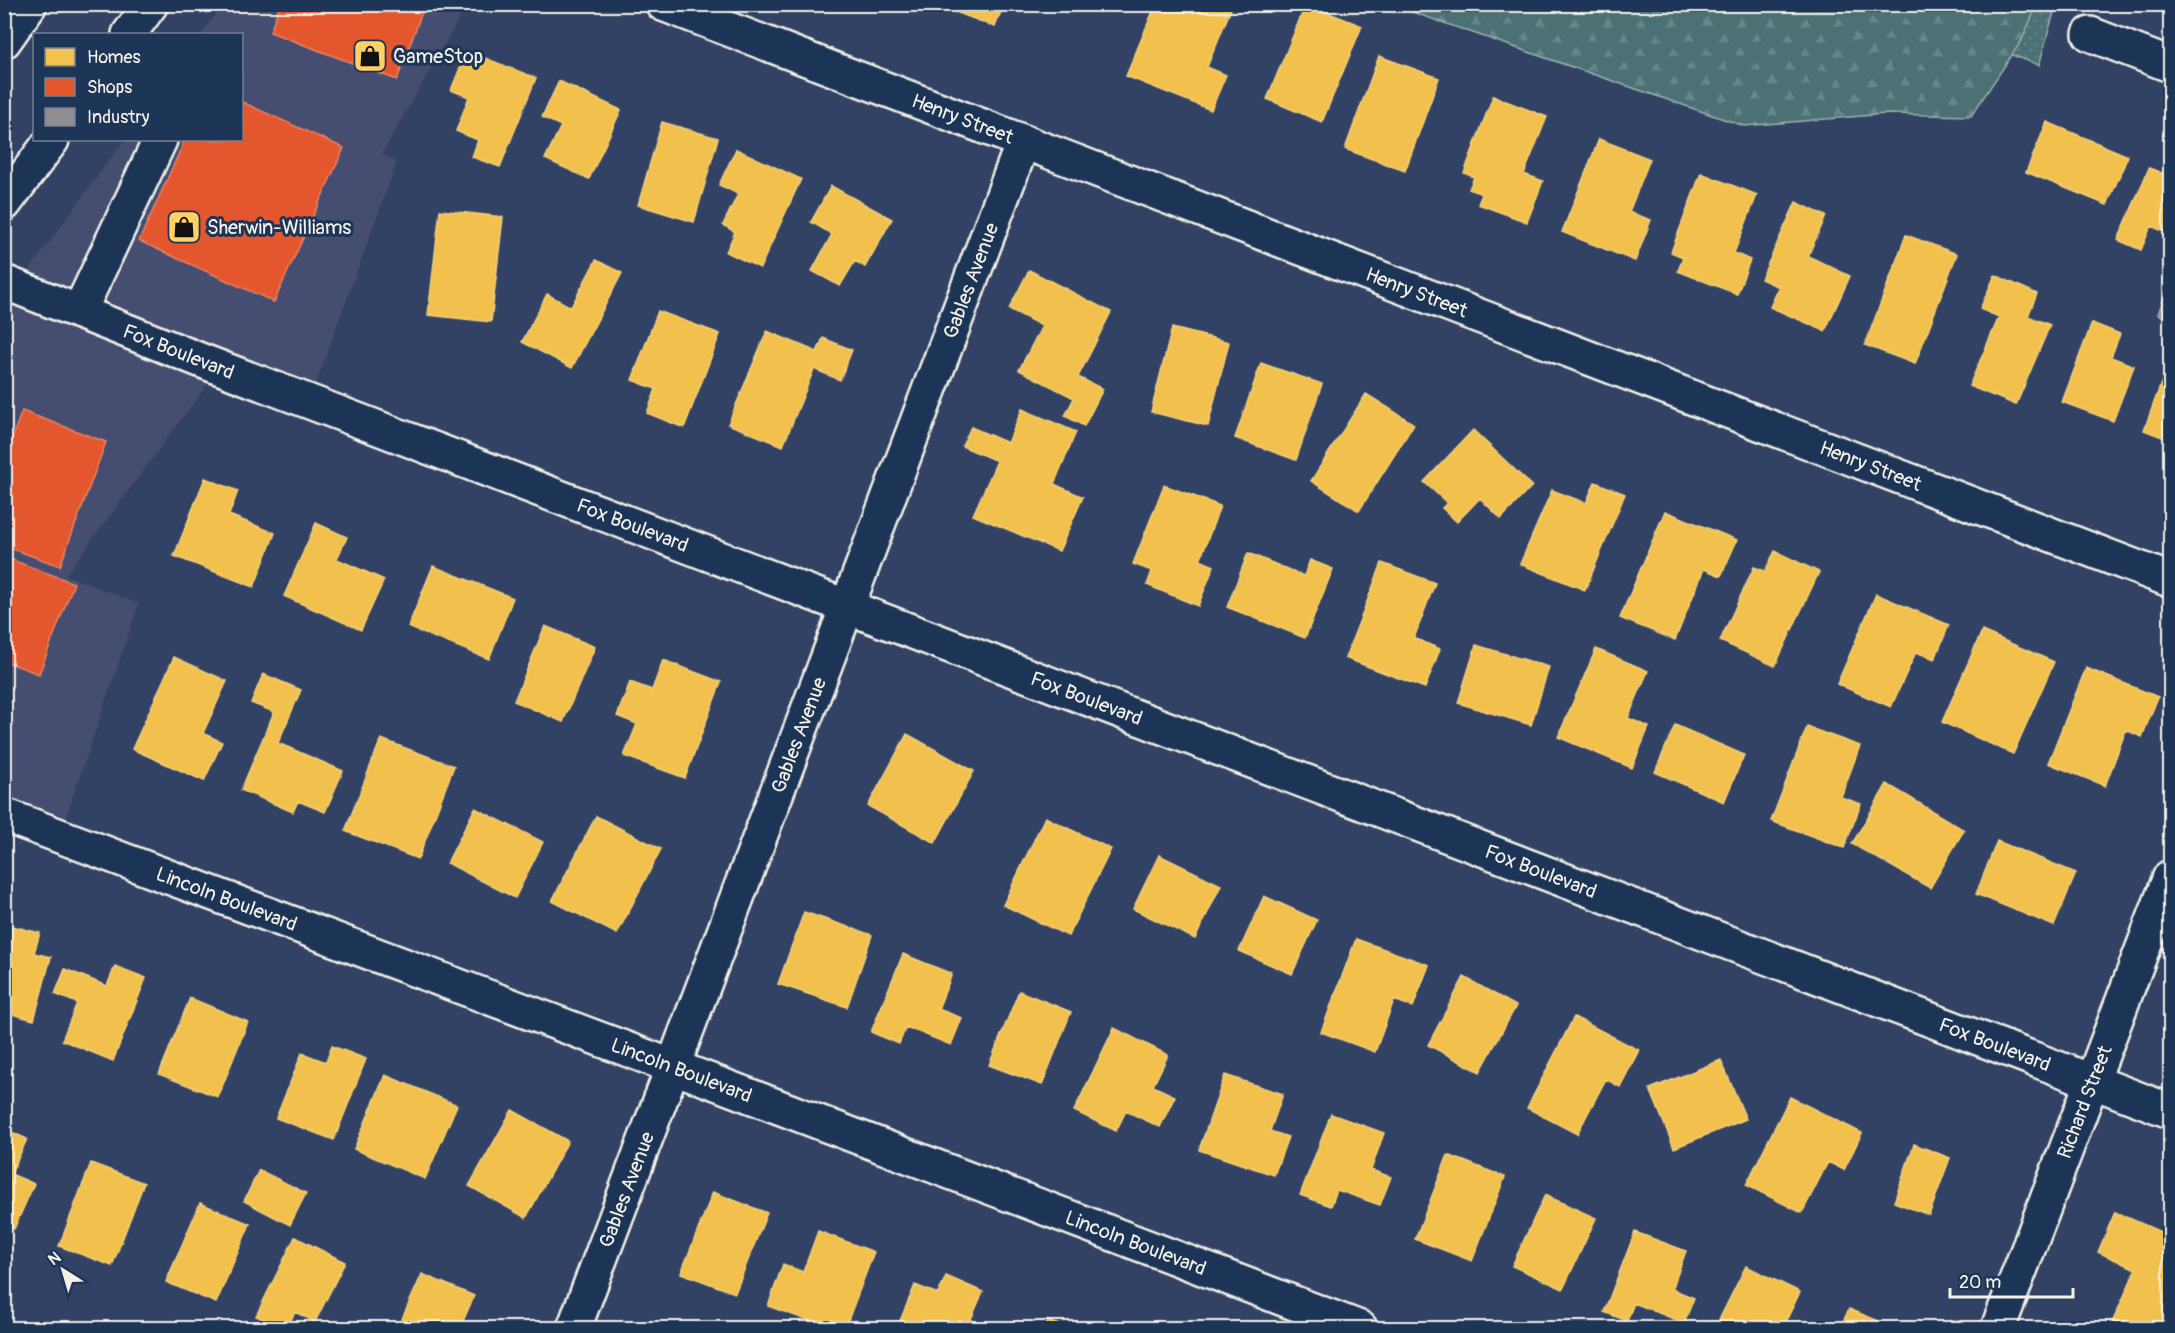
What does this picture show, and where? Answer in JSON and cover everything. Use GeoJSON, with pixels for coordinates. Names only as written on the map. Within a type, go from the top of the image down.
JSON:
{"type":"FeatureCollection","features":[{"type":"Feature","properties":{"kind":"main road"},"geometry":{"type":"LineString","coordinates":[[4,41],[30,4]]}},
{"type":"Feature","properties":{"kind":"main road"},"geometry":{"type":"LineString","coordinates":[[130,33],[151,4]]}},
{"type":"Feature","properties":{"kind":"main road","name":"Henry Street"},"geometry":{"type":"LineString","coordinates":[[663,4],[2170,580]]}},
{"type":"Feature","properties":{"kind":"main road"},"geometry":{"type":"LineString","coordinates":[[2090,34],[2170,65]]}},
{"type":"Feature","properties":{"kind":"main road"},"geometry":{"type":"LineString","coordinates":[[4,204],[51,141]]}},
{"type":"Feature","properties":{"kind":"main road"},"geometry":{"type":"LineString","coordinates":[[80,312],[160,141]]}},
{"type":"Feature","properties":{"kind":"main road","name":"Gables Avenue"},"geometry":{"type":"LineString","coordinates":[[574,1329],[1023,142]]}},
{"type":"Feature","properties":{"kind":"main road","name":"Fox Boulevard"},"geometry":{"type":"LineString","coordinates":[[4,282],[215,366],[2170,1111]]}},
{"type":"Feature","properties":{"kind":"main road","name":"Lincoln Boulevard"},"geometry":{"type":"LineString","coordinates":[[4,815],[674,1067],[1360,1329]]}},
{"type":"Feature","properties":{"kind":"main road","name":"Richard Street"},"geometry":{"type":"LineString","coordinates":[[1998,1329],[2170,877]]}},
{"type":"Feature","properties":{"kind":"shaded area"},"geometry":{"type":"Polygon","coordinates":[[[223,5],[467,5],[382,154],[397,162],[308,405],[217,371],[66,575],[139,604],[58,840],[5,820],[5,303],[123,141],[243,141],[243,33],[202,33],[223,5]]]}},
{"type":"Feature","properties":{"kind":"green space"},"geometry":{"type":"Polygon","coordinates":[[[1402,4],[2037,5],[2022,40],[1971,116],[1885,114],[1744,126],[1403,9],[1402,4]]]}},
{"type":"Feature","properties":{"kind":"green space"},"geometry":{"type":"Polygon","coordinates":[[[1877,5],[2056,5],[2039,65],[1877,5]]]}},
{"type":"Feature","properties":{"kind":"building: Homes"},"geometry":{"type":"Polygon","coordinates":[[[935,4],[1004,4],[995,27],[935,4]]]}},
{"type":"Feature","properties":{"kind":"building: Homes"},"geometry":{"type":"Polygon","coordinates":[[[1156,4],[1233,4],[1207,67],[1226,75],[1211,110],[1126,76],[1156,4]]]}},
{"type":"Feature","properties":{"kind":"building: Homes"},"geometry":{"type":"Polygon","coordinates":[[[1306,4],[1362,26],[1322,122],[1267,99],[1306,4]]]}},
{"type":"Feature","properties":{"kind":"building: Homes"},"geometry":{"type":"Polygon","coordinates":[[[467,51],[536,78],[500,167],[472,157],[478,140],[456,131],[469,97],[451,90],[467,51]]]}},
{"type":"Feature","properties":{"kind":"building: Homes"},"geometry":{"type":"Polygon","coordinates":[[[1379,56],[1439,78],[1405,171],[1345,149],[1379,56]]]}},
{"type":"Feature","properties":{"kind":"building: Homes"},"geometry":{"type":"Polygon","coordinates":[[[559,81],[621,110],[589,179],[545,159],[561,126],[542,117],[559,81]]]}},
{"type":"Feature","properties":{"kind":"building: Homes"},"geometry":{"type":"Polygon","coordinates":[[[1493,96],[1547,117],[1524,174],[1543,181],[1527,222],[1478,204],[1482,194],[1469,189],[1474,177],[1464,173],[1493,96]]]}},
{"type":"Feature","properties":{"kind":"building: Homes"},"geometry":{"type":"Polygon","coordinates":[[[662,122],[718,138],[694,222],[638,205],[662,122]]]}},
{"type":"Feature","properties":{"kind":"building: Homes"},"geometry":{"type":"Polygon","coordinates":[[[2047,122],[2128,156],[2107,205],[2026,172],[2047,122]]]}},
{"type":"Feature","properties":{"kind":"building: Homes"},"geometry":{"type":"Polygon","coordinates":[[[1599,139],[1650,159],[1629,212],[1651,220],[1635,261],[1562,232],[1599,139]]]}},
{"type":"Feature","properties":{"kind":"building: Homes"},"geometry":{"type":"Polygon","coordinates":[[[736,149],[801,179],[760,268],[726,252],[735,232],[723,225],[738,194],[719,185],[736,149]]]}},
{"type":"Feature","properties":{"kind":"building: Homes"},"geometry":{"type":"Polygon","coordinates":[[[2149,168],[2170,176],[2170,234],[2151,226],[2141,250],[2118,240],[2149,168]]]}},
{"type":"Feature","properties":{"kind":"building: Homes"},"geometry":{"type":"Polygon","coordinates":[[[1701,173],[1757,195],[1734,253],[1750,260],[1737,294],[1678,271],[1683,257],[1671,252],[1701,173]]]}},
{"type":"Feature","properties":{"kind":"building: Homes"},"geometry":{"type":"Polygon","coordinates":[[[831,186],[892,219],[865,267],[855,261],[840,286],[812,271],[832,234],[811,222],[831,186]]]}},
{"type":"Feature","properties":{"kind":"building: Homes"},"geometry":{"type":"Polygon","coordinates":[[[1796,202],[1826,216],[1808,256],[1850,276],[1825,331],[1770,307],[1779,287],[1761,279],[1796,202]]]}},
{"type":"Feature","properties":{"kind":"building: Homes"},"geometry":{"type":"Polygon","coordinates":[[[440,210],[503,217],[491,322],[428,315],[440,210]]]}},
{"type":"Feature","properties":{"kind":"building: Homes"},"geometry":{"type":"Polygon","coordinates":[[[1906,235],[1957,254],[1915,364],[1865,345],[1906,235]]]}},
{"type":"Feature","properties":{"kind":"building: Homes"},"geometry":{"type":"Polygon","coordinates":[[[596,260],[622,273],[572,368],[522,342],[547,294],[571,307],[596,260]]]}},
{"type":"Feature","properties":{"kind":"building: Homes"},"geometry":{"type":"Polygon","coordinates":[[[1029,270],[1111,312],[1078,377],[1103,389],[1084,426],[1065,416],[1074,398],[1019,370],[1042,326],[1009,309],[1029,270]]]}},
{"type":"Feature","properties":{"kind":"building: Homes"},"geometry":{"type":"Polygon","coordinates":[[[1995,275],[2037,294],[2028,316],[2050,325],[2016,405],[1969,386],[1999,317],[1980,309],[1995,275]]]}},
{"type":"Feature","properties":{"kind":"building: Homes"},"geometry":{"type":"Polygon","coordinates":[[[658,311],[720,334],[684,428],[647,413],[656,389],[632,380],[658,311]]]}},
{"type":"Feature","properties":{"kind":"building: Homes"},"geometry":{"type":"Polygon","coordinates":[[[2092,323],[2120,334],[2111,357],[2134,366],[2113,421],[2062,402],[2092,323]]]}},
{"type":"Feature","properties":{"kind":"building: Homes"},"geometry":{"type":"Polygon","coordinates":[[[1172,328],[1229,342],[1208,426],[1151,412],[1172,328]]]}},
{"type":"Feature","properties":{"kind":"building: Homes"},"geometry":{"type":"Polygon","coordinates":[[[767,331],[817,352],[823,338],[852,350],[840,380],[814,369],[783,446],[728,424],[767,331]]]}},
{"type":"Feature","properties":{"kind":"building: Homes"},"geometry":{"type":"Polygon","coordinates":[[[2170,359],[2170,440],[2144,430],[2170,359]]]}},
{"type":"Feature","properties":{"kind":"building: Homes"},"geometry":{"type":"Polygon","coordinates":[[[1261,363],[1322,384],[1296,460],[1235,438],[1261,363]]]}},
{"type":"Feature","properties":{"kind":"building: Homes"},"geometry":{"type":"Polygon","coordinates":[[[1366,394],[1414,424],[1359,511],[1311,481],[1366,394]]]}},
{"type":"Feature","properties":{"kind":"building: Homes"},"geometry":{"type":"Polygon","coordinates":[[[1022,409],[1076,432],[1054,484],[1083,497],[1059,551],[973,515],[997,461],[962,446],[971,427],[1008,443],[1022,409]]]}},
{"type":"Feature","properties":{"kind":"building: Homes"},"geometry":{"type":"Polygon","coordinates":[[[1473,430],[1532,486],[1501,519],[1480,498],[1457,522],[1442,508],[1447,503],[1424,482],[1473,430]]]}},
{"type":"Feature","properties":{"kind":"building: Homes"},"geometry":{"type":"Polygon","coordinates":[[[205,478],[238,491],[229,515],[275,533],[254,587],[174,556],[205,478]]]}},
{"type":"Feature","properties":{"kind":"building: Homes"},"geometry":{"type":"Polygon","coordinates":[[[1595,482],[1625,494],[1585,590],[1520,564],[1552,490],[1586,503],[1595,482]]]}},
{"type":"Feature","properties":{"kind":"building: Homes"},"geometry":{"type":"Polygon","coordinates":[[[1164,485],[1220,506],[1200,560],[1214,566],[1198,606],[1147,585],[1152,571],[1133,564],[1164,485]]]}},
{"type":"Feature","properties":{"kind":"building: Homes"},"geometry":{"type":"Polygon","coordinates":[[[1665,511],[1737,540],[1721,576],[1704,569],[1675,640],[1620,618],[1665,511]]]}},
{"type":"Feature","properties":{"kind":"building: Homes"},"geometry":{"type":"Polygon","coordinates":[[[316,523],[347,537],[337,559],[384,580],[361,630],[284,596],[316,523]]]}},
{"type":"Feature","properties":{"kind":"building: Homes"},"geometry":{"type":"Polygon","coordinates":[[[1775,551],[1819,572],[1775,666],[1720,641],[1754,567],[1765,571],[1775,551]]]}},
{"type":"Feature","properties":{"kind":"building: Homes"},"geometry":{"type":"Polygon","coordinates":[[[1248,553],[1304,576],[1310,560],[1333,569],[1305,638],[1227,607],[1248,553]]]}},
{"type":"Feature","properties":{"kind":"building: Homes"},"geometry":{"type":"Polygon","coordinates":[[[1382,563],[1435,583],[1414,638],[1440,649],[1425,688],[1345,658],[1382,563]]]}},
{"type":"Feature","properties":{"kind":"building: Homes"},"geometry":{"type":"Polygon","coordinates":[[[433,566],[513,598],[489,659],[408,627],[433,566]]]}},
{"type":"Feature","properties":{"kind":"building: Homes"},"geometry":{"type":"Polygon","coordinates":[[[1876,594],[1949,625],[1935,659],[1916,652],[1891,707],[1837,684],[1876,594]]]}},
{"type":"Feature","properties":{"kind":"building: Homes"},"geometry":{"type":"Polygon","coordinates":[[[545,626],[595,647],[563,722],[514,701],[545,626]]]}},
{"type":"Feature","properties":{"kind":"building: Homes"},"geometry":{"type":"Polygon","coordinates":[[[1982,631],[2054,662],[2013,754],[1942,722],[1982,631]]]}},
{"type":"Feature","properties":{"kind":"building: Homes"},"geometry":{"type":"Polygon","coordinates":[[[1476,645],[1549,667],[1531,725],[1458,703],[1476,645]]]}},
{"type":"Feature","properties":{"kind":"building: Homes"},"geometry":{"type":"Polygon","coordinates":[[[1596,649],[1648,671],[1628,718],[1649,727],[1632,768],[1558,737],[1596,649]]]}},
{"type":"Feature","properties":{"kind":"building: Homes"},"geometry":{"type":"Polygon","coordinates":[[[174,657],[227,681],[203,733],[222,742],[204,781],[132,749],[174,657]]]}},
{"type":"Feature","properties":{"kind":"building: Homes"},"geometry":{"type":"Polygon","coordinates":[[[663,660],[721,682],[685,778],[624,756],[637,724],[617,716],[630,682],[652,690],[663,660]]]}},
{"type":"Feature","properties":{"kind":"building: Homes"},"geometry":{"type":"Polygon","coordinates":[[[2086,668],[2158,697],[2142,737],[2126,730],[2105,786],[2048,763],[2086,668]]]}},
{"type":"Feature","properties":{"kind":"building: Homes"},"geometry":{"type":"Polygon","coordinates":[[[263,674],[301,690],[278,743],[343,771],[325,812],[298,801],[293,812],[241,790],[274,712],[251,703],[263,674]]]}},
{"type":"Feature","properties":{"kind":"building: Homes"},"geometry":{"type":"Polygon","coordinates":[[[1675,725],[1744,755],[1724,802],[1655,772],[1675,725]]]}},
{"type":"Feature","properties":{"kind":"building: Homes"},"geometry":{"type":"Polygon","coordinates":[[[1807,727],[1860,746],[1841,797],[1861,804],[1844,848],[1771,821],[1807,727]]]}},
{"type":"Feature","properties":{"kind":"building: Homes"},"geometry":{"type":"Polygon","coordinates":[[[907,734],[974,771],[935,843],[868,806],[907,734]]]}},
{"type":"Feature","properties":{"kind":"building: Homes"},"geometry":{"type":"Polygon","coordinates":[[[381,739],[454,766],[418,859],[345,831],[381,739]]]}},
{"type":"Feature","properties":{"kind":"building: Homes"},"geometry":{"type":"Polygon","coordinates":[[[1887,784],[1964,830],[1930,888],[1852,844],[1887,784]]]}},
{"type":"Feature","properties":{"kind":"building: Homes"},"geometry":{"type":"Polygon","coordinates":[[[475,808],[543,842],[515,898],[447,863],[475,808]]]}},
{"type":"Feature","properties":{"kind":"building: Homes"},"geometry":{"type":"Polygon","coordinates":[[[596,816],[661,849],[617,934],[552,901],[596,816]]]}},
{"type":"Feature","properties":{"kind":"building: Homes"},"geometry":{"type":"Polygon","coordinates":[[[1045,817],[1111,849],[1068,936],[1003,905],[1045,817]]]}},
{"type":"Feature","properties":{"kind":"building: Homes"},"geometry":{"type":"Polygon","coordinates":[[[1997,841],[2076,873],[2054,926],[1976,894],[1997,841]]]}},
{"type":"Feature","properties":{"kind":"building: Homes"},"geometry":{"type":"Polygon","coordinates":[[[1159,855],[1221,885],[1195,939],[1133,909],[1159,855]]]}},
{"type":"Feature","properties":{"kind":"building: Homes"},"geometry":{"type":"Polygon","coordinates":[[[1264,896],[1317,920],[1292,974],[1239,951],[1264,896]]]}},
{"type":"Feature","properties":{"kind":"building: Homes"},"geometry":{"type":"Polygon","coordinates":[[[804,912],[872,935],[847,1007],[778,984],[804,912]]]}},
{"type":"Feature","properties":{"kind":"building: Homes"},"geometry":{"type":"Polygon","coordinates":[[[4,924],[40,933],[34,953],[51,957],[34,1020],[4,1012],[4,924]]]}},
{"type":"Feature","properties":{"kind":"building: Homes"},"geometry":{"type":"Polygon","coordinates":[[[1356,939],[1429,965],[1413,1007],[1394,1000],[1375,1052],[1321,1032],[1356,939]]]}},
{"type":"Feature","properties":{"kind":"building: Homes"},"geometry":{"type":"Polygon","coordinates":[[[903,954],[952,974],[938,1009],[962,1018],[951,1045],[906,1027],[899,1044],[871,1032],[903,954]]]}},
{"type":"Feature","properties":{"kind":"building: Homes"},"geometry":{"type":"Polygon","coordinates":[[[115,966],[146,978],[113,1061],[62,1040],[77,1003],[55,994],[65,969],[107,986],[115,966]]]}},
{"type":"Feature","properties":{"kind":"building: Homes"},"geometry":{"type":"Polygon","coordinates":[[[1464,977],[1516,1006],[1480,1072],[1428,1045],[1464,977]]]}},
{"type":"Feature","properties":{"kind":"building: Homes"},"geometry":{"type":"Polygon","coordinates":[[[1019,991],[1071,1012],[1042,1085],[989,1065],[1019,991]]]}},
{"type":"Feature","properties":{"kind":"building: Homes"},"geometry":{"type":"Polygon","coordinates":[[[190,998],[248,1022],[218,1097],[159,1074],[190,998]]]}},
{"type":"Feature","properties":{"kind":"building: Homes"},"geometry":{"type":"Polygon","coordinates":[[[1574,1017],[1639,1050],[1620,1087],[1606,1079],[1577,1134],[1527,1108],[1574,1017]]]}},
{"type":"Feature","properties":{"kind":"building: Homes"},"geometry":{"type":"Polygon","coordinates":[[[1114,1028],[1168,1055],[1153,1086],[1175,1096],[1160,1127],[1126,1111],[1116,1131],[1074,1111],[1114,1028]]]}},
{"type":"Feature","properties":{"kind":"building: Homes"},"geometry":{"type":"Polygon","coordinates":[[[332,1046],[366,1059],[334,1140],[276,1118],[302,1053],[326,1062],[332,1046]]]}},
{"type":"Feature","properties":{"kind":"building: Homes"},"geometry":{"type":"Polygon","coordinates":[[[1721,1060],[1746,1119],[1674,1148],[1650,1089],[1721,1060]]]}},
{"type":"Feature","properties":{"kind":"building: Homes"},"geometry":{"type":"Polygon","coordinates":[[[385,1075],[457,1105],[425,1179],[354,1149],[385,1075]]]}},
{"type":"Feature","properties":{"kind":"building: Homes"},"geometry":{"type":"Polygon","coordinates":[[[1225,1075],[1283,1094],[1270,1131],[1288,1137],[1274,1175],[1199,1150],[1225,1075]]]}},
{"type":"Feature","properties":{"kind":"building: Homes"},"geometry":{"type":"Polygon","coordinates":[[[1790,1097],[1862,1133],[1844,1170],[1828,1162],[1802,1213],[1746,1185],[1790,1097]]]}},
{"type":"Feature","properties":{"kind":"building: Homes"},"geometry":{"type":"Polygon","coordinates":[[[512,1110],[568,1141],[526,1218],[469,1186],[512,1110]]]}},
{"type":"Feature","properties":{"kind":"building: Homes"},"geometry":{"type":"Polygon","coordinates":[[[1331,1114],[1384,1133],[1371,1170],[1391,1177],[1380,1205],[1337,1190],[1331,1206],[1300,1195],[1331,1114]]]}},
{"type":"Feature","properties":{"kind":"building: Homes"},"geometry":{"type":"Polygon","coordinates":[[[4,1129],[27,1139],[11,1174],[34,1184],[14,1229],[4,1225],[4,1129]]]}},
{"type":"Feature","properties":{"kind":"building: Homes"},"geometry":{"type":"Polygon","coordinates":[[[1914,1144],[1950,1158],[1929,1215],[1894,1202],[1914,1144]]]}},
{"type":"Feature","properties":{"kind":"building: Homes"},"geometry":{"type":"Polygon","coordinates":[[[1448,1155],[1505,1177],[1472,1261],[1415,1239],[1448,1155]]]}},
{"type":"Feature","properties":{"kind":"building: Homes"},"geometry":{"type":"Polygon","coordinates":[[[91,1163],[144,1183],[112,1266],[59,1246],[91,1163]]]}},
{"type":"Feature","properties":{"kind":"building: Homes"},"geometry":{"type":"Polygon","coordinates":[[[259,1170],[306,1193],[290,1225],[244,1201],[259,1170]]]}},
{"type":"Feature","properties":{"kind":"building: Homes"},"geometry":{"type":"Polygon","coordinates":[[[713,1192],[767,1213],[735,1293],[681,1273],[713,1192]]]}},
{"type":"Feature","properties":{"kind":"building: Homes"},"geometry":{"type":"Polygon","coordinates":[[[1545,1195],[1596,1218],[1563,1289],[1512,1266],[1545,1195]]]}},
{"type":"Feature","properties":{"kind":"building: Homes"},"geometry":{"type":"Polygon","coordinates":[[[200,1203],[250,1224],[216,1303],[166,1282],[200,1203]]]}},
{"type":"Feature","properties":{"kind":"building: Homes"},"geometry":{"type":"Polygon","coordinates":[[[2115,1212],[2170,1236],[2170,1328],[2118,1328],[2111,1325],[2136,1269],[2098,1252],[2115,1212]]]}},
{"type":"Feature","properties":{"kind":"building: Homes"},"geometry":{"type":"Polygon","coordinates":[[[818,1231],[874,1252],[845,1328],[829,1328],[768,1306],[783,1264],[803,1272],[818,1231]]]}},
{"type":"Feature","properties":{"kind":"building: Homes"},"geometry":{"type":"Polygon","coordinates":[[[1635,1232],[1686,1251],[1672,1289],[1694,1298],[1684,1323],[1634,1303],[1627,1321],[1604,1312],[1635,1232]]]}},
{"type":"Feature","properties":{"kind":"building: Homes"},"geometry":{"type":"Polygon","coordinates":[[[295,1237],[345,1262],[315,1322],[295,1312],[287,1328],[282,1328],[256,1316],[295,1237]]]}},
{"type":"Feature","properties":{"kind":"building: Homes"},"geometry":{"type":"Polygon","coordinates":[[[1746,1266],[1800,1292],[1784,1325],[1790,1328],[1715,1328],[1746,1266]]]}},
{"type":"Feature","properties":{"kind":"building: Homes"},"geometry":{"type":"Polygon","coordinates":[[[422,1274],[474,1296],[460,1328],[398,1328],[422,1274]]]}},
{"type":"Feature","properties":{"kind":"building: Homes"},"geometry":{"type":"Polygon","coordinates":[[[946,1276],[983,1292],[967,1328],[897,1328],[915,1285],[938,1294],[946,1276]]]}},
{"type":"Feature","properties":{"kind":"building: Homes"},"geometry":{"type":"Polygon","coordinates":[[[1849,1309],[1896,1328],[1840,1328],[1849,1309]]]}},
{"type":"Feature","properties":{"kind":"building: Homes"},"geometry":{"type":"Polygon","coordinates":[[[1048,1321],[1068,1328],[1045,1328],[1048,1321]]]}},
{"type":"Feature","properties":{"kind":"building: Shops","name":"GameStop"},"geometry":{"type":"Polygon","coordinates":[[[280,4],[425,4],[397,80],[270,32],[280,4]]]}},
{"type":"Feature","properties":{"kind":"building: Shops"},"geometry":{"type":"Polygon","coordinates":[[[243,102],[344,148],[274,302],[139,241],[185,141],[243,141],[243,102]]]}},
{"type":"Feature","properties":{"kind":"building: Shops"},"geometry":{"type":"Polygon","coordinates":[[[22,411],[106,442],[60,566],[4,546],[4,475],[8,464],[4,462],[4,459],[22,411]]]}},
{"type":"Feature","properties":{"kind":"building: Shops"},"geometry":{"type":"Polygon","coordinates":[[[4,557],[74,583],[39,674],[4,661],[4,557]]]}},
{"type":"Feature","properties":{"kind":"building: Industry"},"geometry":{"type":"Polygon","coordinates":[[[2170,280],[2170,319],[2158,314],[2170,280]]]}},
{"type":"Feature","properties":{"kind":"place","name":"GameStop"},"geometry":{"type":"Point","coordinates":[370,56]}},
{"type":"Feature","properties":{"kind":"place","name":"Sherwin-Williams"},"geometry":{"type":"Point","coordinates":[184,227]}}]}
